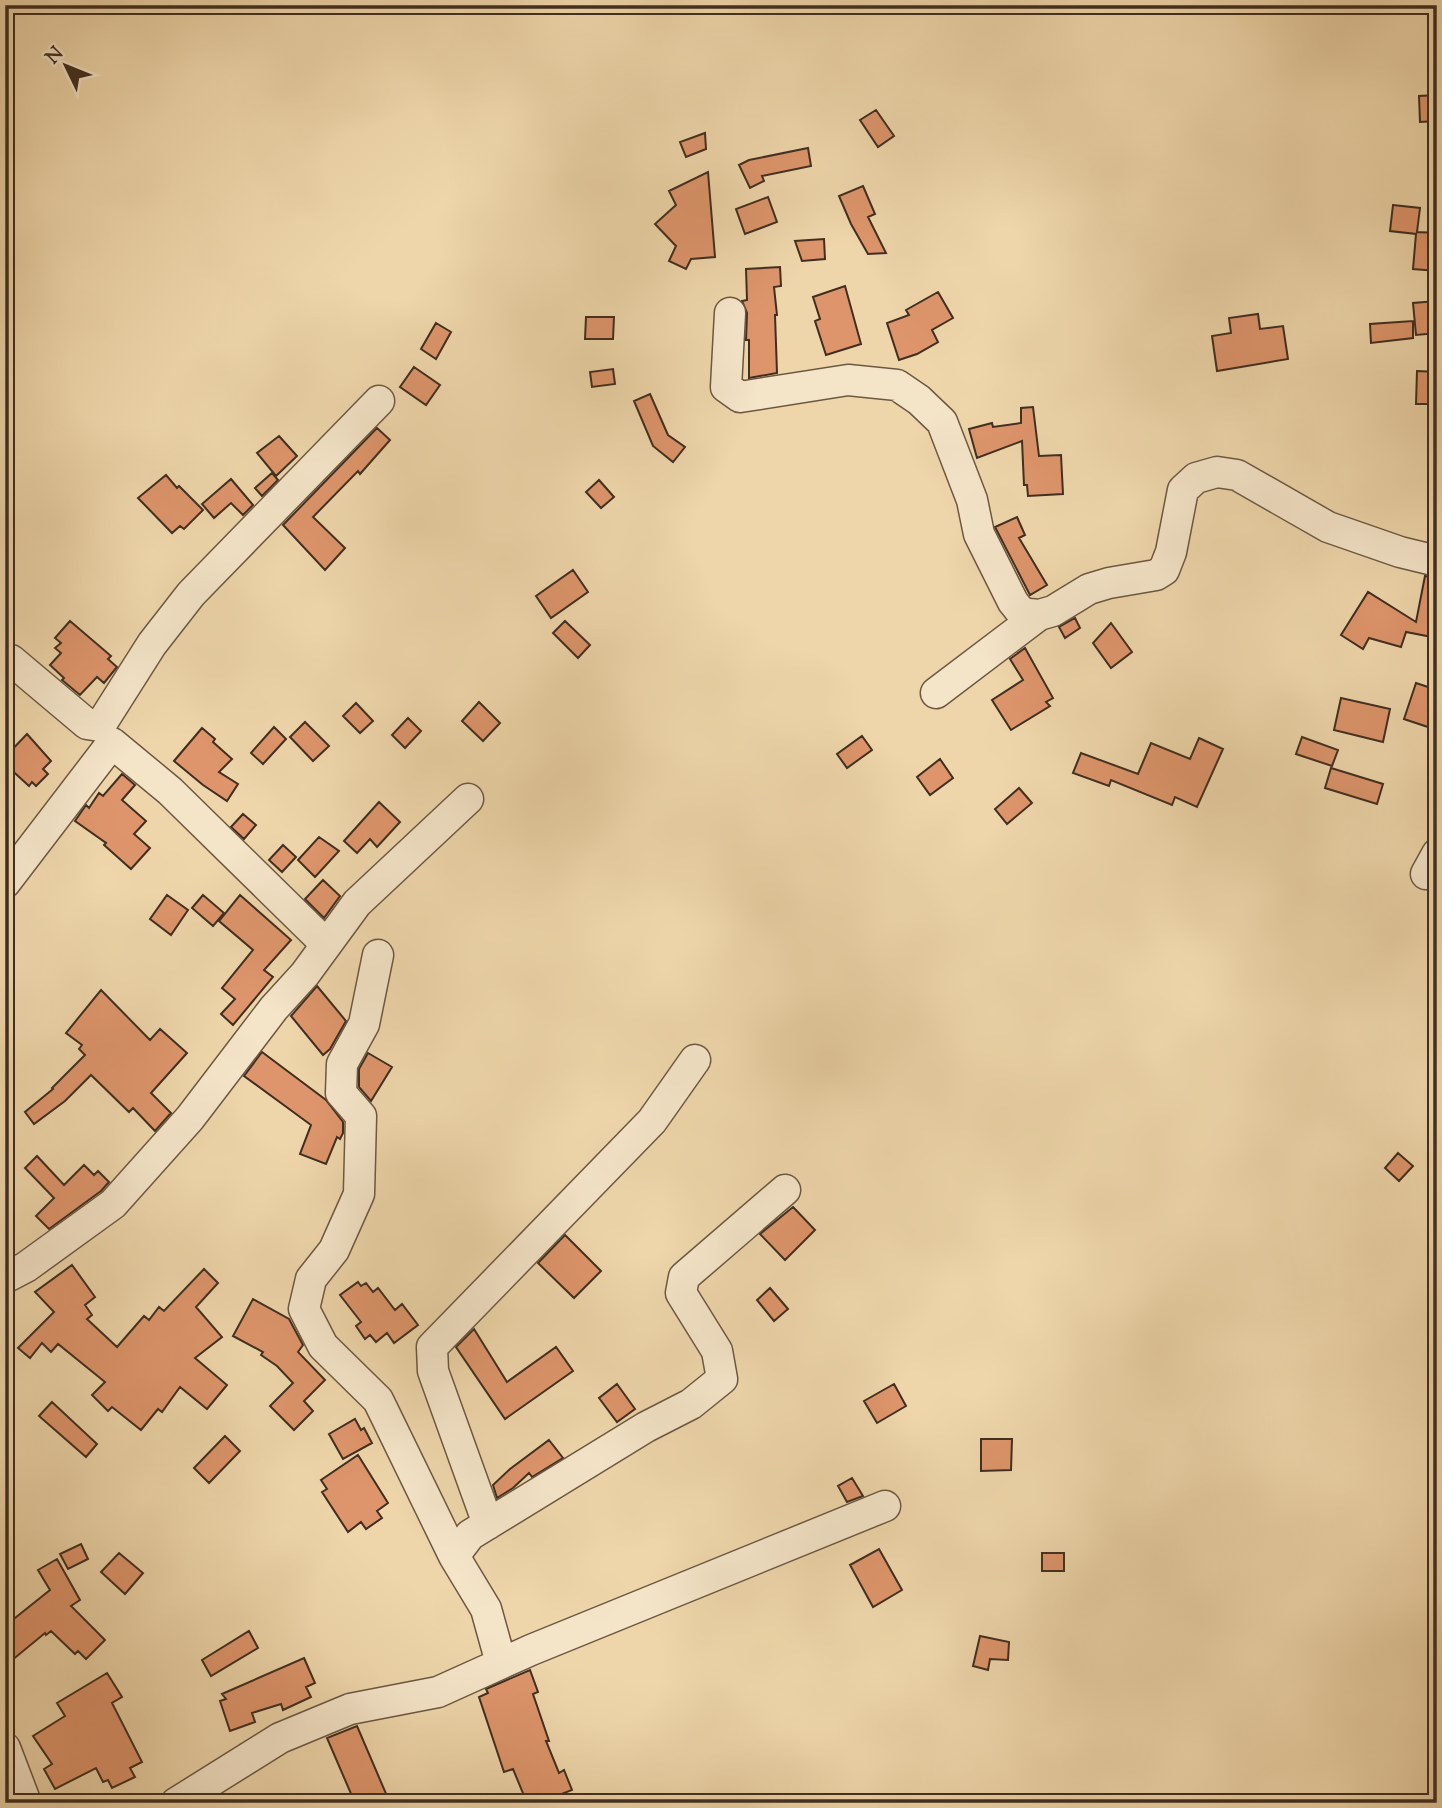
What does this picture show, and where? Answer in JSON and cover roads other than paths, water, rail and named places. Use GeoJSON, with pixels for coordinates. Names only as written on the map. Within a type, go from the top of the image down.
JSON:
{"type":"FeatureCollection","features":[{"type":"Feature","properties":{"kind":"street"},"geometry":{"type":"LineString","coordinates":[[730,313],[726,387],[740,397],[848,380],[897,385],[919,400],[942,422],[972,500],[979,534],[1013,602],[1021,612],[1039,615]]}},
{"type":"Feature","properties":{"kind":"street"},"geometry":{"type":"LineString","coordinates":[[5,659],[11,660],[86,724],[100,726],[152,644],[191,594],[379,401]]}},
{"type":"Feature","properties":{"kind":"street"},"geometry":{"type":"LineString","coordinates":[[936,693],[1039,615],[1053,611],[1089,589],[1156,576],[1164,570],[1171,552],[1182,490],[1196,478],[1217,472],[1237,475],[1328,527],[1400,552],[1437,561]]}},
{"type":"Feature","properties":{"kind":"street"},"geometry":{"type":"LineString","coordinates":[[5,883],[112,743],[170,791],[325,943]]}},
{"type":"Feature","properties":{"kind":"street"},"geometry":{"type":"LineString","coordinates":[[5,1278],[26,1267],[113,1203],[190,1118],[357,903],[468,799]]}},
{"type":"Feature","properties":{"kind":"street"},"geometry":{"type":"LineString","coordinates":[[378,955],[364,1024],[342,1064],[341,1093],[361,1116],[359,1194],[334,1250],[311,1279],[304,1308],[323,1346],[378,1401],[454,1556],[486,1609],[501,1663]]}},
{"type":"Feature","properties":{"kind":"street"},"geometry":{"type":"LineString","coordinates":[[488,1524],[433,1371],[432,1347],[652,1121],[695,1060]]}},
{"type":"Feature","properties":{"kind":"street"},"geometry":{"type":"LineString","coordinates":[[454,1556],[470,1535],[646,1427],[691,1404],[722,1379],[716,1351],[681,1293],[684,1277],[785,1190]]}},
{"type":"Feature","properties":{"kind":"street"},"geometry":{"type":"LineString","coordinates":[[176,1803],[280,1738],[350,1709],[438,1692],[501,1663],[885,1506]]}},
{"type":"Feature","properties":{"kind":"street"},"geometry":{"type":"LineString","coordinates":[[5,1748],[26,1803]]}}]}
